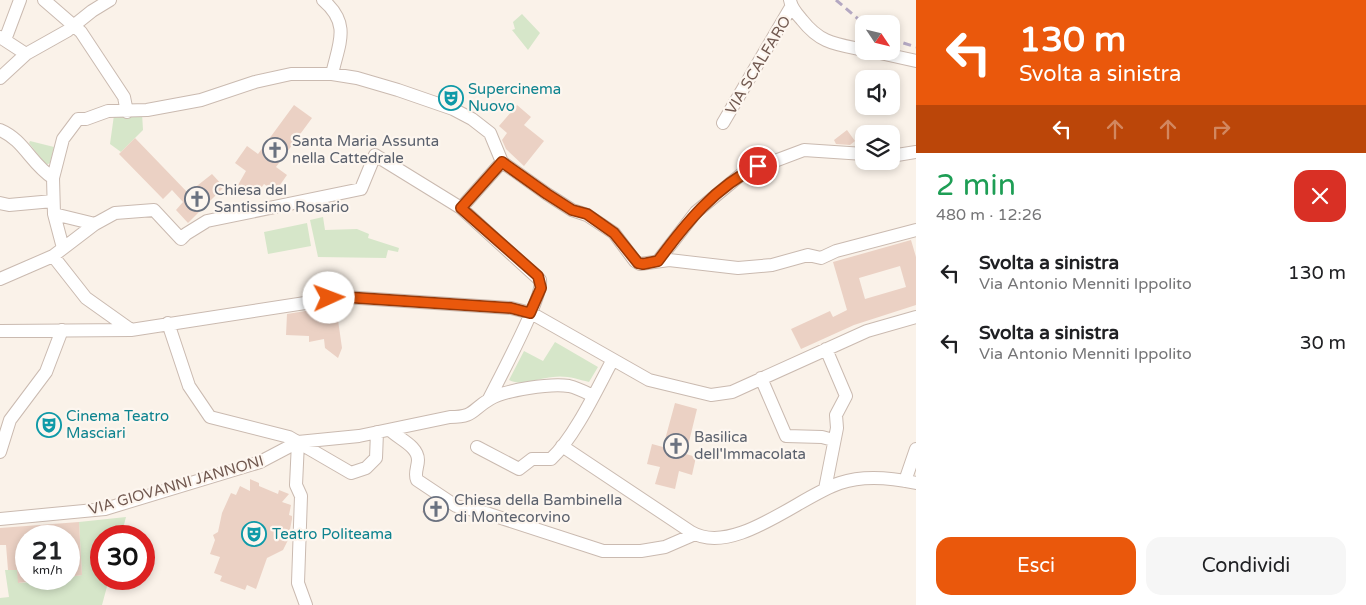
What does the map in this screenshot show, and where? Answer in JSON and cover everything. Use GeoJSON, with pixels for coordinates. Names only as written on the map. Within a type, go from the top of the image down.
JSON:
{"type":"FeatureCollection","features":[{"type":"Feature","properties":{"kind":"street"},"geometry":{"type":"LineString","coordinates":[[20,0],[3,39],[26,54]]}},
{"type":"Feature","properties":{"kind":"street"},"geometry":{"type":"LineString","coordinates":[[44,0],[74,26],[124,97],[126,112]]}},
{"type":"Feature","properties":{"kind":"street"},"geometry":{"type":"LineString","coordinates":[[0,78],[26,54],[74,26],[92,11],[110,0]]}},
{"type":"Feature","properties":{"kind":"street"},"geometry":{"type":"LineString","coordinates":[[323,0],[335,11],[342,30],[332,74]]}},
{"type":"Feature","properties":{"kind":"street"},"geometry":{"type":"LineString","coordinates":[[791,3],[815,35],[822,39],[855,48]]}},
{"type":"Feature","properties":{"kind":"street","name":"VIA SCALFARO"},"geometry":{"type":"LineString","coordinates":[[723,123],[791,3]]}},
{"type":"Feature","properties":{"kind":"street"},"geometry":{"type":"LineString","coordinates":[[900,57],[916,61]]}},
{"type":"Feature","properties":{"kind":"street"},"geometry":{"type":"LineString","coordinates":[[131,330],[86,298],[58,252],[53,208],[53,178],[63,139],[75,121],[108,111],[147,110],[201,100],[255,82],[291,74],[332,74],[357,78],[453,109],[472,119],[490,133],[502,162],[572,210],[587,214],[614,233],[635,261],[643,264],[677,260],[738,268],[772,265],[808,255],[821,258],[836,251],[916,230]]}},
{"type":"Feature","properties":{"kind":"street"},"geometry":{"type":"LineString","coordinates":[[0,130],[17,139],[39,168],[53,178]]}},
{"type":"Feature","properties":{"kind":"street"},"geometry":{"type":"LineString","coordinates":[[658,261],[682,229],[707,202],[738,177],[758,166],[804,150],[855,153]]}},
{"type":"Feature","properties":{"kind":"street"},"geometry":{"type":"LineString","coordinates":[[900,155],[916,152]]}},
{"type":"Feature","properties":{"kind":"street"},"geometry":{"type":"LineString","coordinates":[[0,280],[58,252],[95,224],[115,213],[154,210],[181,239],[207,221],[361,189],[375,155],[461,208],[538,276],[541,288],[489,399]]}},
{"type":"Feature","properties":{"kind":"street"},"geometry":{"type":"LineString","coordinates":[[461,208],[502,162]]}},
{"type":"Feature","properties":{"kind":"street"},"geometry":{"type":"LineString","coordinates":[[0,203],[53,208],[95,224]]}},
{"type":"Feature","properties":{"kind":"street"},"geometry":{"type":"LineString","coordinates":[[0,331],[131,330],[344,297],[511,308],[530,313],[612,361],[649,380],[711,395],[725,394],[866,331],[916,317]]}},
{"type":"Feature","properties":{"kind":"street"},"geometry":{"type":"LineString","coordinates":[[168,323],[189,386],[210,417],[318,446],[450,417],[465,417],[489,399],[510,392],[555,385],[571,386],[594,396]]}},
{"type":"Feature","properties":{"kind":"street"},"geometry":{"type":"LineString","coordinates":[[0,452],[10,420],[51,364],[62,330]]}},
{"type":"Feature","properties":{"kind":"street"},"geometry":{"type":"LineString","coordinates":[[825,489],[833,440],[837,428],[836,415],[846,396],[826,349]]}},
{"type":"Feature","properties":{"kind":"street"},"geometry":{"type":"LineString","coordinates":[[477,447],[517,469],[532,459],[551,459],[562,446],[594,396],[612,361]]}},
{"type":"Feature","properties":{"kind":"street"},"geometry":{"type":"LineString","coordinates":[[761,378],[786,436],[822,437],[833,440]]}},
{"type":"Feature","properties":{"kind":"street"},"geometry":{"type":"LineString","coordinates":[[0,411],[10,420]]}},
{"type":"Feature","properties":{"kind":"street"},"geometry":{"type":"LineString","coordinates":[[390,430],[415,451],[418,458],[415,476],[417,480],[456,506],[612,552],[641,551],[665,547],[695,534]]}},
{"type":"Feature","properties":{"kind":"street"},"geometry":{"type":"LineString","coordinates":[[318,446],[345,471],[357,472],[370,465],[376,458],[377,432]]}},
{"type":"Feature","properties":{"kind":"street"},"geometry":{"type":"LineString","coordinates":[[298,442],[296,485],[301,496],[298,583],[306,605]]}},
{"type":"Feature","properties":{"kind":"street","name":"VIA GIOVANNI JANNONI"},"geometry":{"type":"LineString","coordinates":[[0,519],[106,508],[260,462],[298,442]]}},
{"type":"Feature","properties":{"kind":"street"},"geometry":{"type":"LineString","coordinates":[[562,446],[695,534],[712,538],[734,534],[765,522],[825,489],[855,479],[911,482],[916,449]]}},
{"type":"Feature","properties":{"kind":"green space"},"geometry":{"type":"Polygon","coordinates":[[[522,14],[540,33],[528,50],[512,30],[515,29],[513,22],[522,14]]]}},
{"type":"Feature","properties":{"kind":"green space"},"geometry":{"type":"Polygon","coordinates":[[[142,113],[143,130],[121,152],[110,144],[114,115],[142,113]]]}},
{"type":"Feature","properties":{"kind":"green space"},"geometry":{"type":"Polygon","coordinates":[[[30,141],[54,147],[50,163],[46,165],[29,143],[30,141]]]}},
{"type":"Feature","properties":{"kind":"green space"},"geometry":{"type":"Polygon","coordinates":[[[323,217],[325,230],[357,229],[369,234],[368,238],[399,248],[398,252],[388,250],[386,258],[318,257],[310,220],[323,217]]]}},
{"type":"Feature","properties":{"kind":"green space"},"geometry":{"type":"Polygon","coordinates":[[[307,223],[311,246],[268,254],[264,232],[307,223]]]}},
{"type":"Feature","properties":{"kind":"green space"},"geometry":{"type":"Polygon","coordinates":[[[555,342],[598,367],[589,382],[562,377],[520,383],[509,380],[524,351],[543,361],[555,342]]]}},
{"type":"Feature","properties":{"kind":"green space"},"geometry":{"type":"Polygon","coordinates":[[[126,517],[124,525],[90,525],[90,590],[106,590],[102,605],[0,605],[0,598],[9,597],[5,570],[15,570],[15,590],[80,590],[80,575],[82,575],[79,522],[126,517]]]}},
{"type":"Feature","properties":{"kind":"building","name":"Santa Maria Assunta nella Cattedrale"},"geometry":{"type":"Polygon","coordinates":[[[294,105],[312,118],[276,167],[287,175],[275,192],[264,184],[256,195],[244,194],[238,185],[246,171],[235,163],[247,146],[258,154],[294,105]]]}},
{"type":"Feature","properties":{"kind":"building"},"geometry":{"type":"Polygon","coordinates":[[[517,105],[531,117],[524,125],[544,141],[524,166],[506,149],[502,140],[507,133],[499,126],[517,105]]]}},
{"type":"Feature","properties":{"kind":"building"},"geometry":{"type":"Polygon","coordinates":[[[847,130],[855,141],[850,145],[836,144],[834,140],[847,130]]]}},
{"type":"Feature","properties":{"kind":"building"},"geometry":{"type":"Polygon","coordinates":[[[135,138],[188,193],[212,174],[224,187],[188,223],[176,210],[183,202],[172,190],[163,199],[119,154],[135,138]]]}},
{"type":"Feature","properties":{"kind":"building"},"geometry":{"type":"Polygon","coordinates":[[[911,240],[916,257],[916,305],[854,325],[801,349],[791,329],[830,311],[833,317],[847,310],[833,262],[911,240]],[[900,266],[859,278],[865,299],[906,287],[900,266]]]}},
{"type":"Feature","properties":{"kind":"building"},"geometry":{"type":"Polygon","coordinates":[[[336,306],[342,348],[338,358],[325,348],[324,339],[309,342],[309,336],[286,335],[287,314],[336,306]]]}},
{"type":"Feature","properties":{"kind":"building","name":"Basilica dell'Immacolata"},"geometry":{"type":"Polygon","coordinates":[[[675,403],[697,409],[686,454],[696,457],[692,475],[679,471],[675,489],[655,484],[660,467],[647,464],[652,444],[663,447],[675,403]]]}},
{"type":"Feature","properties":{"kind":"building","name":"Teatro Politeama"},"geometry":{"type":"Polygon","coordinates":[[[250,479],[259,483],[259,486],[278,494],[279,490],[289,494],[282,502],[291,505],[289,515],[292,516],[292,519],[288,540],[283,550],[267,558],[256,589],[247,585],[245,590],[220,581],[222,576],[214,573],[220,557],[210,554],[215,540],[213,535],[218,532],[222,513],[231,493],[236,495],[240,486],[250,491],[250,479]]]}},
{"type":"Feature","properties":{"kind":"building","name":"Chiesa della Bambinella di Montecorvino"},"geometry":{"type":"Polygon","coordinates":[[[430,499],[446,509],[439,522],[422,512],[430,499]]]}},
{"type":"Feature","properties":{"kind":"building"},"geometry":{"type":"Polygon","coordinates":[[[79,522],[79,525],[40,525],[79,522]]]}},
{"type":"Feature","properties":{"kind":"building"},"geometry":{"type":"Polygon","coordinates":[[[15,527],[15,570],[8,570],[6,545],[0,545],[0,528],[15,527]]]}},
{"type":"Feature","properties":{"kind":"building"},"geometry":{"type":"Polygon","coordinates":[[[80,540],[82,575],[80,575],[80,540]]]}},
{"type":"Feature","properties":{"kind":"railway"},"geometry":{"type":"LineString","coordinates":[[836,0],[855,16]]}},
{"type":"Feature","properties":{"kind":"railway"},"geometry":{"type":"LineString","coordinates":[[900,42],[916,47]]}},
{"type":"Feature","properties":{"kind":"place","name":"Supercinema Nuovo"},"geometry":{"type":"Point","coordinates":[451,98]}},
{"type":"Feature","properties":{"kind":"place","name":"Santa Maria Assunta nella Cattedrale"},"geometry":{"type":"Point","coordinates":[275,150]}},
{"type":"Feature","properties":{"kind":"place","name":"Chiesa del Santissimo Rosario"},"geometry":{"type":"Point","coordinates":[197,199]}},
{"type":"Feature","properties":{"kind":"place","name":"Cinema Teatro Masciari"},"geometry":{"type":"Point","coordinates":[49,425]}},
{"type":"Feature","properties":{"kind":"place","name":"Basilica dell'Immacolata"},"geometry":{"type":"Point","coordinates":[676,446]}},
{"type":"Feature","properties":{"kind":"place","name":"Chiesa della Bambinella di Montecorvino"},"geometry":{"type":"Point","coordinates":[436,509]}},
{"type":"Feature","properties":{"kind":"place","name":"Teatro Politeama"},"geometry":{"type":"Point","coordinates":[254,534]}},
{"type":"Feature","properties":{"kind":"route"},"geometry":{"type":"LineString","coordinates":[[329,298],[344,297],[511,308],[530,313],[542,284],[538,276],[461,208],[502,162],[572,210],[587,214],[614,233],[635,261],[640,264],[658,261],[696,212],[743,173],[758,166]]}}]}
